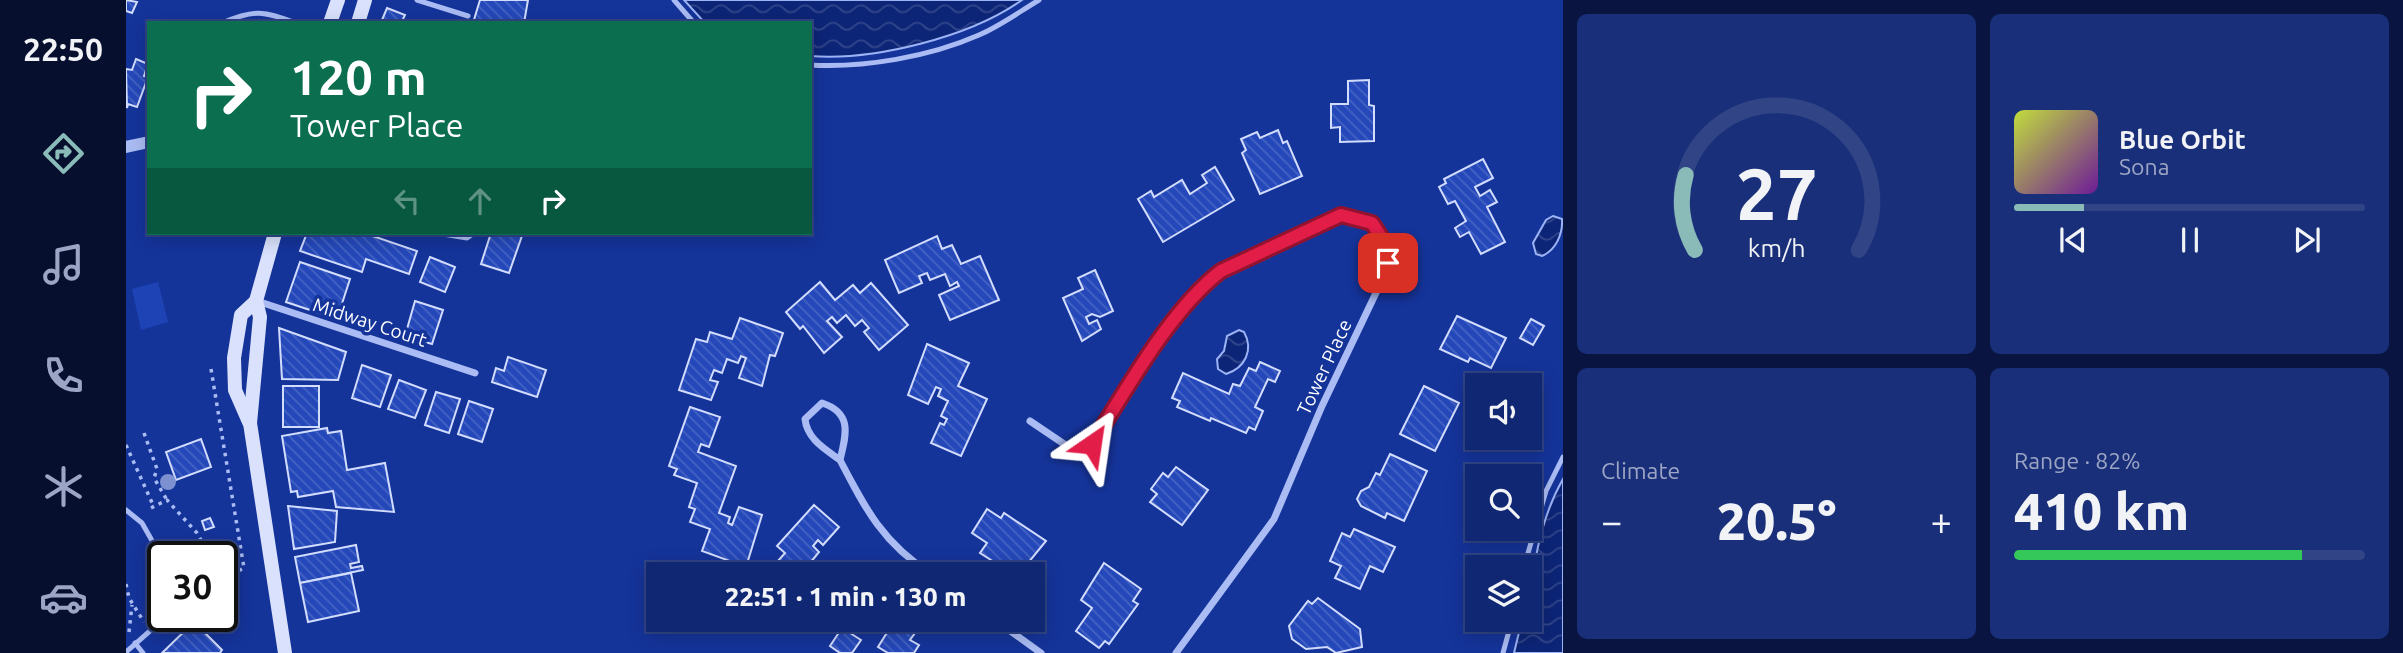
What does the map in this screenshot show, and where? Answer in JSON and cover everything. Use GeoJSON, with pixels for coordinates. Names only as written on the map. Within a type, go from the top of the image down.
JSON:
{"type":"FeatureCollection","features":[{"type":"Feature","properties":{"kind":"main road"},"geometry":{"type":"LineString","coordinates":[[331,21],[338,0]]}},
{"type":"Feature","properties":{"kind":"main road"},"geometry":{"type":"LineString","coordinates":[[359,21],[365,0]]}},
{"type":"Feature","properties":{"kind":"main road"},"geometry":{"type":"LineString","coordinates":[[274,235],[256,301],[260,317],[250,423],[285,653]]}},
{"type":"Feature","properties":{"kind":"main road"},"geometry":{"type":"LineString","coordinates":[[250,423],[234,390],[234,358],[241,315],[256,301]]}},
{"type":"Feature","properties":{"kind":"street"},"geometry":{"type":"LineString","coordinates":[[126,146],[147,142]]}},
{"type":"Feature","properties":{"kind":"street","name":"Tower Place"},"geometry":{"type":"LineString","coordinates":[[1030,421],[1070,448],[1082,451],[1092,444],[1181,313],[1213,276],[1233,264],[1341,215],[1372,223],[1379,232],[1387,246],[1388,263],[1385,274],[1322,406],[1289,490],[1274,519],[1176,653]]}},
{"type":"Feature","properties":{"kind":"street","name":"Midway Court"},"geometry":{"type":"LineString","coordinates":[[256,301],[475,373]]}},
{"type":"Feature","properties":{"kind":"street"},"geometry":{"type":"LineString","coordinates":[[840,460],[848,431],[845,420],[833,406],[822,403],[805,419],[806,428],[816,442],[840,460],[872,520],[885,537],[916,562]]}},
{"type":"Feature","properties":{"kind":"street"},"geometry":{"type":"LineString","coordinates":[[1012,632],[1041,653]]}},
{"type":"Feature","properties":{"kind":"lane"},"geometry":{"type":"LineString","coordinates":[[417,0],[468,16]]}},
{"type":"Feature","properties":{"kind":"lane"},"geometry":{"type":"LineString","coordinates":[[674,0],[692,21]]}},
{"type":"Feature","properties":{"kind":"lane"},"geometry":{"type":"LineString","coordinates":[[812,65],[878,61],[922,52],[978,35],[1039,0]]}},
{"type":"Feature","properties":{"kind":"lane"},"geometry":{"type":"LineString","coordinates":[[227,21],[244,14],[264,11],[282,20]]}},
{"type":"Feature","properties":{"kind":"lane"},"geometry":{"type":"LineString","coordinates":[[449,235],[467,238],[471,235]]}},
{"type":"Feature","properties":{"kind":"lane"},"geometry":{"type":"LineString","coordinates":[[1527,555],[1545,491],[1563,457]]}},
{"type":"Feature","properties":{"kind":"lane"},"geometry":{"type":"LineString","coordinates":[[126,510],[142,523],[152,541]]}},
{"type":"Feature","properties":{"kind":"lane"},"geometry":{"type":"LineString","coordinates":[[126,651],[151,632]]}},
{"type":"Feature","properties":{"kind":"lane"},"geometry":{"type":"LineString","coordinates":[[1503,653],[1509,632]]}},
{"type":"Feature","properties":{"kind":"lane"},"geometry":{"type":"LineString","coordinates":[[135,643],[143,653]]}},
{"type":"Feature","properties":{"kind":"path"},"geometry":{"type":"LineString","coordinates":[[211,369],[244,568],[238,571]]}},
{"type":"Feature","properties":{"kind":"path"},"geometry":{"type":"LineString","coordinates":[[144,433],[157,469],[154,478],[167,500],[202,541]]}},
{"type":"Feature","properties":{"kind":"path"},"geometry":{"type":"LineString","coordinates":[[126,446],[153,508],[167,500]]}},
{"type":"Feature","properties":{"kind":"path"},"geometry":{"type":"LineString","coordinates":[[126,584],[132,603],[147,626]]}},
{"type":"Feature","properties":{"kind":"path"},"geometry":{"type":"LineString","coordinates":[[126,651],[132,603]]}},
{"type":"Feature","properties":{"kind":"shaded area"},"geometry":{"type":"Polygon","coordinates":[[[158,282],[168,322],[141,330],[132,289],[158,282]]]}},
{"type":"Feature","properties":{"kind":"water"},"geometry":{"type":"Polygon","coordinates":[[[684,0],[1022,0],[976,25],[920,44],[863,55],[835,57],[812,56],[812,21],[703,21],[684,0]]]}},
{"type":"Feature","properties":{"kind":"water"},"geometry":{"type":"Polygon","coordinates":[[[1553,216],[1562,219],[1558,241],[1542,256],[1536,254],[1533,243],[1546,220],[1553,216]]]}},
{"type":"Feature","properties":{"kind":"water"},"geometry":{"type":"Polygon","coordinates":[[[1239,330],[1244,332],[1247,339],[1248,352],[1243,363],[1226,374],[1218,369],[1217,359],[1224,351],[1227,336],[1239,330]]]}},
{"type":"Feature","properties":{"kind":"water"},"geometry":{"type":"Polygon","coordinates":[[[1563,479],[1563,653],[1514,653],[1519,632],[1542,632],[1542,555],[1537,555],[1539,541],[1542,541],[1542,529],[1563,479]]]}},
{"type":"Feature","properties":{"kind":"building"},"geometry":{"type":"Polygon","coordinates":[[[126,0],[137,2],[132,13],[126,11],[126,0]]]}},
{"type":"Feature","properties":{"kind":"building"},"geometry":{"type":"Polygon","coordinates":[[[480,0],[528,0],[524,21],[474,21],[480,0]]]}},
{"type":"Feature","properties":{"kind":"building"},"geometry":{"type":"Polygon","coordinates":[[[387,8],[405,15],[402,21],[382,20],[387,8]]]}},
{"type":"Feature","properties":{"kind":"building"},"geometry":{"type":"Polygon","coordinates":[[[136,59],[147,64],[144,76],[147,80],[137,107],[128,104],[127,108],[126,69],[132,70],[136,59]]]}},
{"type":"Feature","properties":{"kind":"building"},"geometry":{"type":"Polygon","coordinates":[[[1369,80],[1369,105],[1374,106],[1374,141],[1340,142],[1340,127],[1331,128],[1331,104],[1348,104],[1348,81],[1369,80]]]}},
{"type":"Feature","properties":{"kind":"building"},"geometry":{"type":"Polygon","coordinates":[[[1278,130],[1283,143],[1287,141],[1302,176],[1260,194],[1242,153],[1246,150],[1241,139],[1257,132],[1260,138],[1278,130]]]}},
{"type":"Feature","properties":{"kind":"building"},"geometry":{"type":"Polygon","coordinates":[[[1483,159],[1493,178],[1475,187],[1480,196],[1490,190],[1497,202],[1487,207],[1505,242],[1481,254],[1469,232],[1460,237],[1455,228],[1466,221],[1455,201],[1448,204],[1439,187],[1446,183],[1444,179],[1483,159]]]}},
{"type":"Feature","properties":{"kind":"building"},"geometry":{"type":"Polygon","coordinates":[[[1215,167],[1234,200],[1163,242],[1138,199],[1151,191],[1154,197],[1182,180],[1190,194],[1207,183],[1202,175],[1215,167]]]}},
{"type":"Feature","properties":{"kind":"building"},"geometry":{"type":"Polygon","coordinates":[[[306,235],[370,235],[417,251],[409,274],[366,259],[362,272],[300,251],[306,235]]]}},
{"type":"Feature","properties":{"kind":"building"},"geometry":{"type":"Polygon","coordinates":[[[490,235],[522,235],[509,273],[481,264],[490,235]]]}},
{"type":"Feature","properties":{"kind":"building"},"geometry":{"type":"Polygon","coordinates":[[[937,236],[942,249],[952,245],[961,264],[980,256],[999,300],[950,320],[939,295],[959,286],[957,282],[950,286],[945,274],[930,280],[927,273],[919,276],[922,283],[899,293],[885,260],[937,236]]]}},
{"type":"Feature","properties":{"kind":"building"},"geometry":{"type":"Polygon","coordinates":[[[430,257],[455,267],[445,292],[420,282],[430,257]]]}},
{"type":"Feature","properties":{"kind":"building"},"geometry":{"type":"Polygon","coordinates":[[[300,262],[350,279],[337,319],[286,302],[300,262]]]}},
{"type":"Feature","properties":{"kind":"building"},"geometry":{"type":"Polygon","coordinates":[[[1095,270],[1113,311],[1100,317],[1092,314],[1086,317],[1089,324],[1097,320],[1101,329],[1082,341],[1063,298],[1083,289],[1078,278],[1095,270]]]}},
{"type":"Feature","properties":{"kind":"building"},"geometry":{"type":"Polygon","coordinates":[[[820,282],[835,300],[853,285],[860,293],[871,283],[908,325],[879,350],[864,332],[869,328],[862,320],[855,326],[846,315],[837,323],[832,317],[827,321],[842,337],[824,353],[803,326],[800,329],[786,312],[820,282]]]}},
{"type":"Feature","properties":{"kind":"building"},"geometry":{"type":"Polygon","coordinates":[[[415,301],[443,310],[432,344],[405,336],[415,301]]]}},
{"type":"Feature","properties":{"kind":"building"},"geometry":{"type":"Polygon","coordinates":[[[1457,316],[1506,338],[1491,368],[1470,358],[1468,362],[1440,349],[1457,316]]]}},
{"type":"Feature","properties":{"kind":"building"},"geometry":{"type":"Polygon","coordinates":[[[740,318],[783,333],[775,356],[770,355],[762,386],[739,378],[746,358],[741,356],[738,363],[727,359],[722,373],[714,370],[710,380],[718,382],[711,400],[679,390],[696,339],[707,342],[710,332],[732,339],[740,318]]]}},
{"type":"Feature","properties":{"kind":"building"},"geometry":{"type":"Polygon","coordinates":[[[1531,319],[1544,326],[1533,345],[1520,338],[1531,319]]]}},
{"type":"Feature","properties":{"kind":"building"},"geometry":{"type":"Polygon","coordinates":[[[279,328],[346,352],[338,380],[282,379],[279,328]]]}},
{"type":"Feature","properties":{"kind":"building"},"geometry":{"type":"Polygon","coordinates":[[[927,344],[969,363],[958,386],[987,399],[961,456],[931,443],[940,423],[944,425],[947,419],[941,416],[948,401],[938,396],[941,389],[936,387],[928,404],[908,395],[927,344]]]}},
{"type":"Feature","properties":{"kind":"building"},"geometry":{"type":"Polygon","coordinates":[[[508,357],[546,370],[537,397],[492,382],[496,368],[504,371],[508,357]]]}},
{"type":"Feature","properties":{"kind":"building"},"geometry":{"type":"Polygon","coordinates":[[[1260,362],[1280,371],[1275,382],[1268,379],[1255,407],[1263,411],[1255,430],[1249,427],[1246,433],[1211,418],[1210,421],[1177,407],[1180,401],[1172,398],[1183,373],[1229,394],[1233,384],[1240,386],[1249,368],[1256,371],[1260,362]]]}},
{"type":"Feature","properties":{"kind":"building"},"geometry":{"type":"Polygon","coordinates":[[[362,365],[391,375],[380,407],[352,398],[362,365]]]}},
{"type":"Feature","properties":{"kind":"building"},"geometry":{"type":"Polygon","coordinates":[[[399,380],[426,390],[415,418],[388,409],[399,380]]]}},
{"type":"Feature","properties":{"kind":"building"},"geometry":{"type":"Polygon","coordinates":[[[283,386],[319,386],[319,427],[283,427],[283,386]]]}},
{"type":"Feature","properties":{"kind":"building"},"geometry":{"type":"Polygon","coordinates":[[[1424,386],[1459,403],[1435,451],[1400,434],[1424,386]]]}},
{"type":"Feature","properties":{"kind":"building"},"geometry":{"type":"Polygon","coordinates":[[[436,392],[460,399],[449,433],[425,425],[436,392]]]}},
{"type":"Feature","properties":{"kind":"building"},"geometry":{"type":"Polygon","coordinates":[[[469,401],[493,409],[482,442],[458,434],[469,401]]]}},
{"type":"Feature","properties":{"kind":"building"},"geometry":{"type":"Polygon","coordinates":[[[690,407],[720,417],[709,447],[701,444],[698,452],[736,466],[719,513],[730,517],[728,523],[732,525],[739,507],[762,515],[748,562],[732,562],[702,551],[710,529],[690,522],[695,509],[689,507],[697,483],[674,475],[677,469],[669,466],[690,407]]]}},
{"type":"Feature","properties":{"kind":"building"},"geometry":{"type":"Polygon","coordinates":[[[327,428],[328,433],[341,431],[347,470],[385,463],[394,512],[336,507],[333,491],[298,497],[297,491],[291,492],[282,436],[327,428]]]}},
{"type":"Feature","properties":{"kind":"building"},"geometry":{"type":"Polygon","coordinates":[[[201,439],[211,467],[176,480],[166,452],[201,439]]]}},
{"type":"Feature","properties":{"kind":"building"},"geometry":{"type":"Polygon","coordinates":[[[1390,454],[1427,471],[1404,521],[1387,513],[1385,518],[1361,506],[1357,499],[1361,491],[1369,487],[1376,473],[1380,475],[1390,454]]]}},
{"type":"Feature","properties":{"kind":"building"},"geometry":{"type":"Polygon","coordinates":[[[1176,467],[1208,490],[1182,525],[1150,502],[1157,494],[1151,489],[1163,473],[1168,477],[1176,467]]]}},
{"type":"Feature","properties":{"kind":"building"},"geometry":{"type":"Polygon","coordinates":[[[814,505],[839,527],[823,545],[818,540],[813,546],[819,552],[811,562],[779,562],[785,553],[777,546],[814,505]]]}},
{"type":"Feature","properties":{"kind":"building"},"geometry":{"type":"Polygon","coordinates":[[[288,506],[337,511],[335,542],[294,549],[288,506]]]}},
{"type":"Feature","properties":{"kind":"building"},"geometry":{"type":"Polygon","coordinates":[[[987,509],[1001,518],[1004,513],[1046,541],[1029,562],[994,562],[980,553],[987,543],[972,533],[987,509]]]}},
{"type":"Feature","properties":{"kind":"building"},"geometry":{"type":"Polygon","coordinates":[[[210,518],[214,527],[205,530],[202,521],[210,518]]]}},
{"type":"Feature","properties":{"kind":"building"},"geometry":{"type":"Polygon","coordinates":[[[1354,529],[1395,547],[1383,572],[1370,566],[1360,589],[1335,578],[1341,566],[1330,561],[1342,533],[1350,537],[1354,529]]]}},
{"type":"Feature","properties":{"kind":"building"},"geometry":{"type":"Polygon","coordinates":[[[356,545],[359,562],[350,564],[351,568],[362,566],[363,570],[300,583],[295,557],[356,545]]]}},
{"type":"Feature","properties":{"kind":"building"},"geometry":{"type":"Polygon","coordinates":[[[1104,563],[1141,589],[1133,601],[1138,604],[1109,644],[1105,641],[1099,648],[1076,631],[1092,608],[1081,600],[1104,563]]]}},
{"type":"Feature","properties":{"kind":"building"},"geometry":{"type":"Polygon","coordinates":[[[351,573],[359,611],[308,622],[300,583],[351,573]]]}},
{"type":"Feature","properties":{"kind":"building"},"geometry":{"type":"Polygon","coordinates":[[[1318,598],[1360,629],[1362,647],[1336,653],[1327,647],[1306,649],[1292,639],[1289,626],[1308,601],[1312,604],[1318,598]]]}},
{"type":"Feature","properties":{"kind":"building"},"geometry":{"type":"Polygon","coordinates":[[[184,632],[204,632],[222,650],[220,653],[162,653],[184,632]]]}},
{"type":"Feature","properties":{"kind":"building"},"geometry":{"type":"Polygon","coordinates":[[[839,632],[848,632],[861,640],[852,653],[840,653],[830,646],[839,632]]]}},
{"type":"Feature","properties":{"kind":"building"},"geometry":{"type":"Polygon","coordinates":[[[887,632],[913,632],[910,640],[919,645],[914,653],[888,653],[878,647],[887,632]]]}},
{"type":"Feature","properties":{"kind":"route"},"geometry":{"type":"LineString","coordinates":[[1092,444],[1126,389],[1181,313],[1206,282],[1221,271],[1341,215],[1372,223],[1387,246],[1388,263]]}}]}
